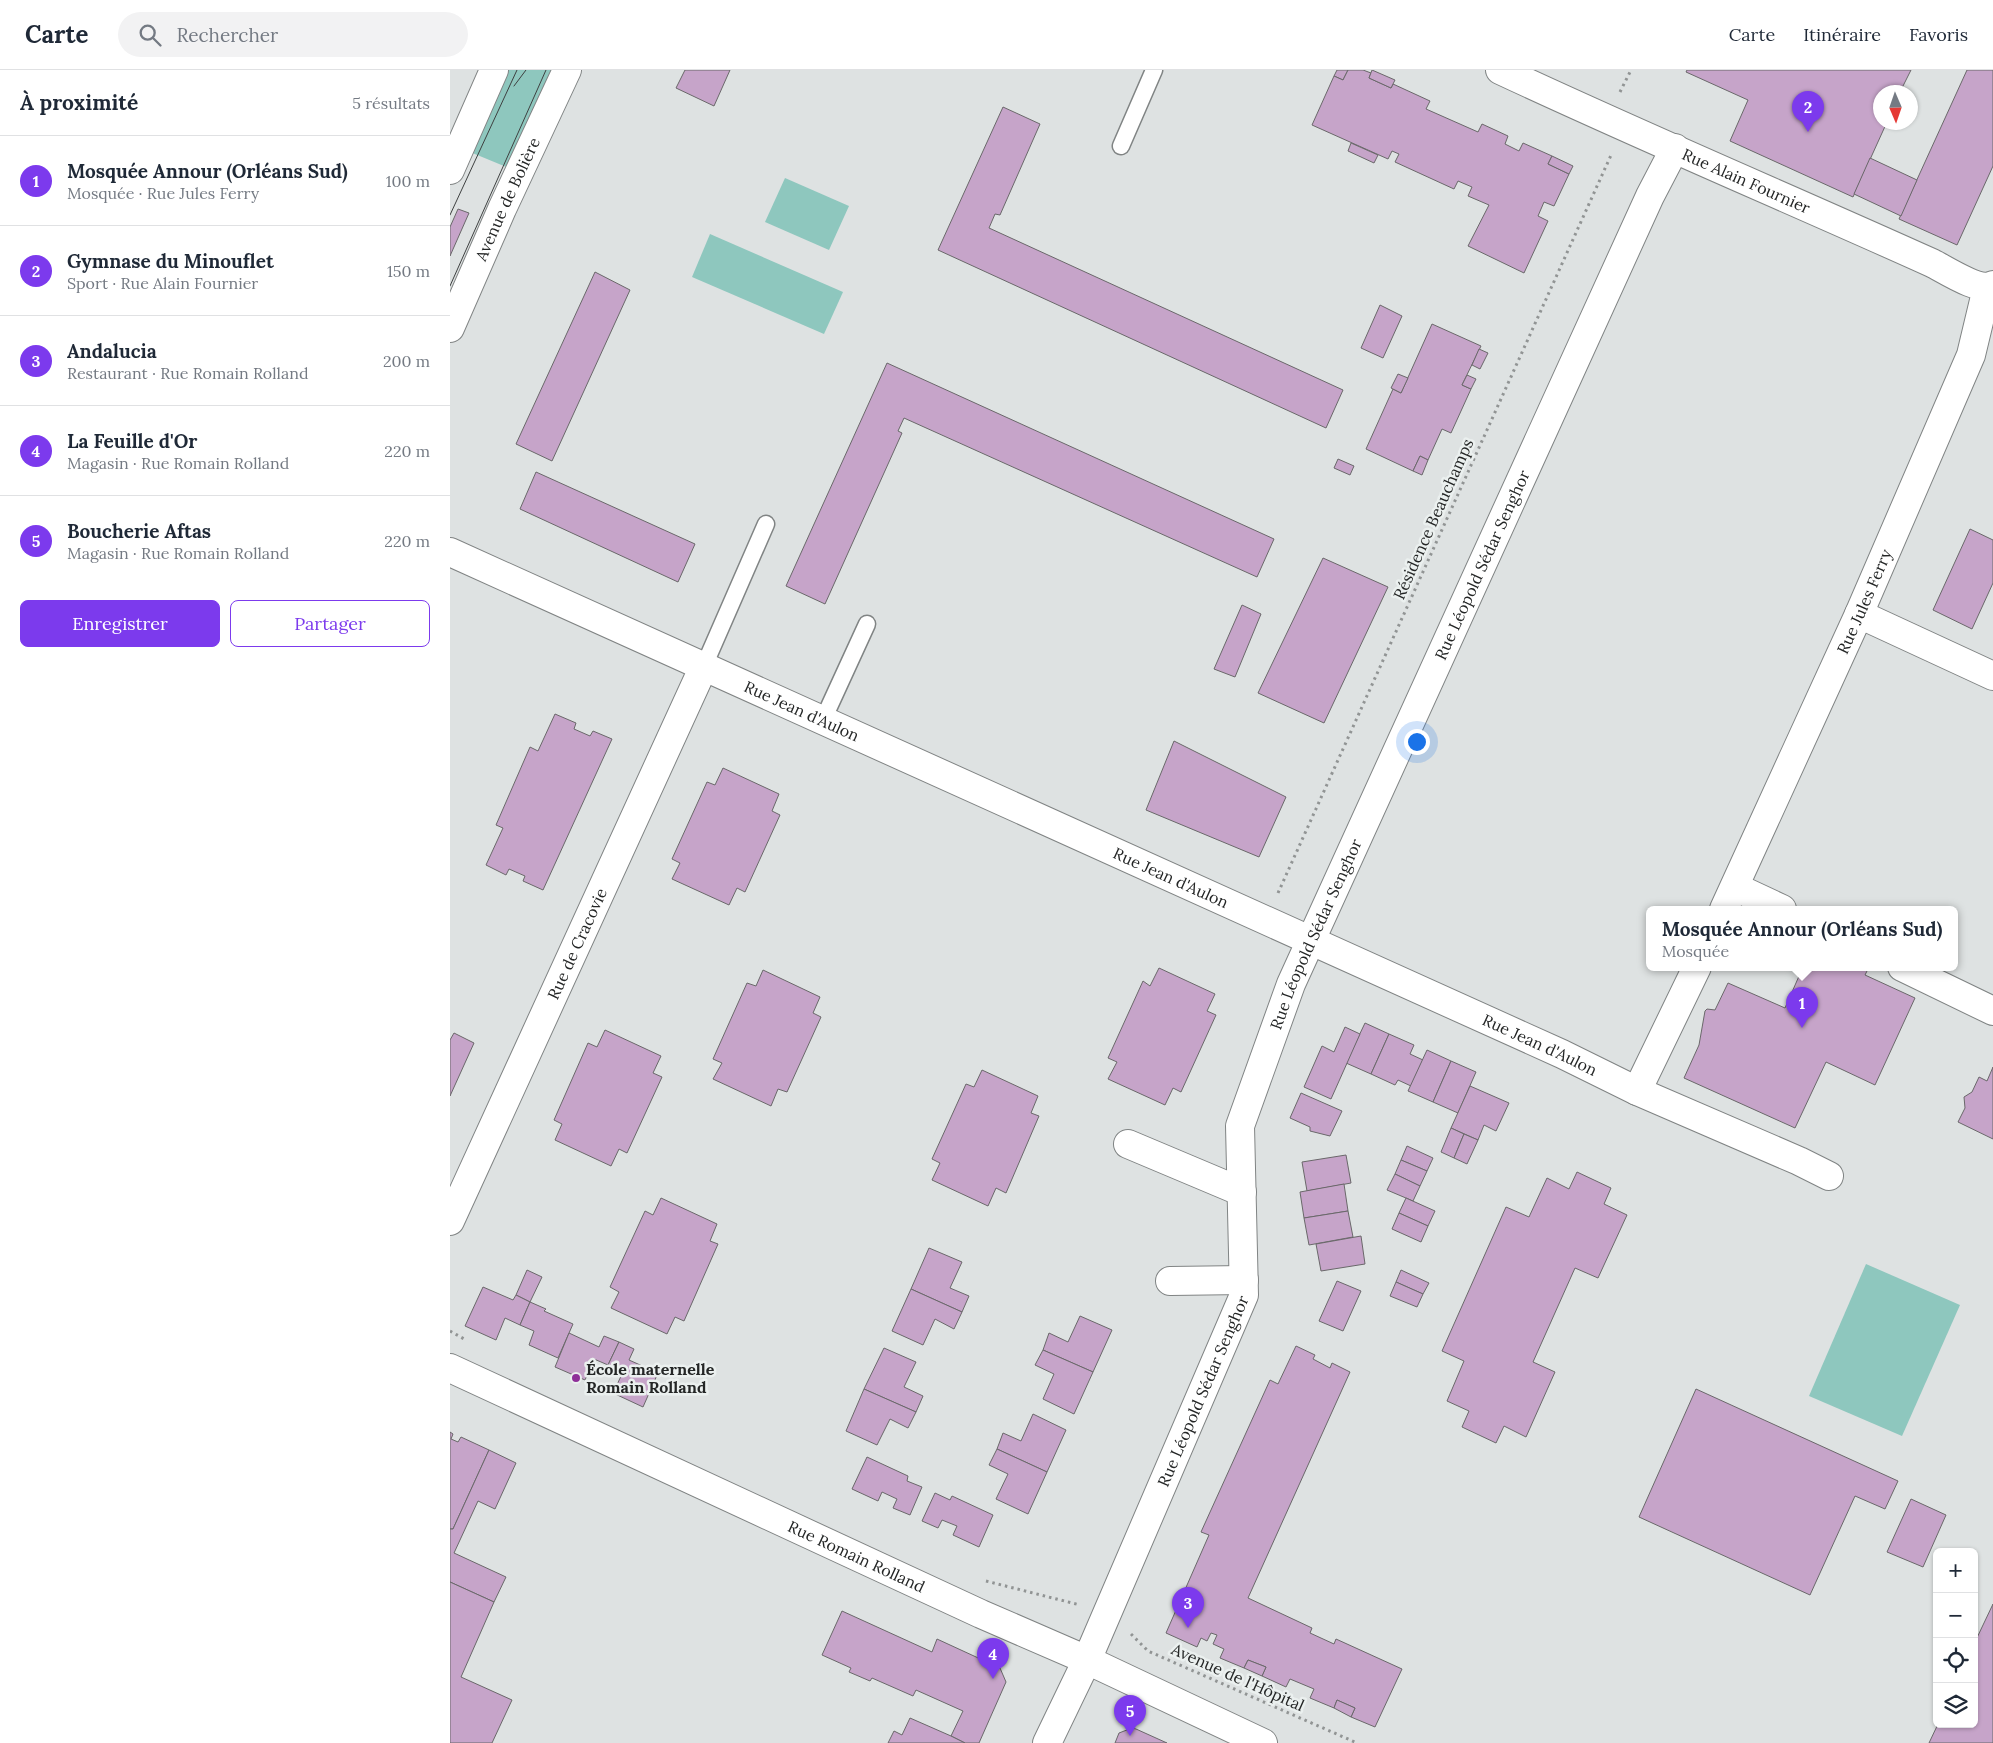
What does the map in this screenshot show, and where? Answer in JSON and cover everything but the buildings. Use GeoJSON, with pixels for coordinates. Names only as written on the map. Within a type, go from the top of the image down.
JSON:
{"type":"FeatureCollection","features":[{"type":"Feature","properties":{"kind":"street"},"geometry":{"type":"LineString","coordinates":[[450,170],[494,70]]}},
{"type":"Feature","properties":{"kind":"street","name":"Avenue de Bolière"},"geometry":{"type":"LineString","coordinates":[[450,328],[502,209],[567,70]]}},
{"type":"Feature","properties":{"kind":"street","name":"Rue Alain Fournier"},"geometry":{"type":"LineString","coordinates":[[1500,70],[1624,128],[1675,148],[1923,258],[1974,284],[1990,286]]}},
{"type":"Feature","properties":{"kind":"street","name":"Rue Léopold Sédar Senghor"},"geometry":{"type":"LineString","coordinates":[[1047,1743],[1086,1660],[1244,1295],[1240,1126],[1291,984],[1650,196],[1675,148]]}},
{"type":"Feature","properties":{"kind":"street","name":"Rue Jules Ferry"},"geometry":{"type":"LineString","coordinates":[[1730,898],[1859,614],[1971,355],[1990,286]]}},
{"type":"Feature","properties":{"kind":"street","name":"Rue Jean d'Aulon"},"geometry":{"type":"LineString","coordinates":[[450,552],[1562,1054],[1637,1091],[1781,1153],[1829,1176]]}},
{"type":"Feature","properties":{"kind":"street"},"geometry":{"type":"LineString","coordinates":[[1859,614],[1993,676]]}},
{"type":"Feature","properties":{"kind":"street","name":"Rue de Cracovie"},"geometry":{"type":"LineString","coordinates":[[450,1221],[704,666]]}},
{"type":"Feature","properties":{"kind":"street"},"geometry":{"type":"LineString","coordinates":[[1730,898],[1768,906]]}},
{"type":"Feature","properties":{"kind":"street"},"geometry":{"type":"LineString","coordinates":[[1637,1091],[1695,971]]}},
{"type":"Feature","properties":{"kind":"street"},"geometry":{"type":"LineString","coordinates":[[1910,971],[1993,1011]]}},
{"type":"Feature","properties":{"kind":"street"},"geometry":{"type":"LineString","coordinates":[[1128,1144],[1242,1192]]}},
{"type":"Feature","properties":{"kind":"street"},"geometry":{"type":"LineString","coordinates":[[1170,1281],[1244,1280]]}},
{"type":"Feature","properties":{"kind":"street","name":"Rue Romain Rolland"},"geometry":{"type":"LineString","coordinates":[[450,1368],[1263,1743]]}},
{"type":"Feature","properties":{"kind":"lane"},"geometry":{"type":"LineString","coordinates":[[1121,146],[1154,70]]}},
{"type":"Feature","properties":{"kind":"lane"},"geometry":{"type":"LineString","coordinates":[[704,666],[766,524]]}},
{"type":"Feature","properties":{"kind":"lane"},"geometry":{"type":"LineString","coordinates":[[823,720],[867,624]]}},
{"type":"Feature","properties":{"kind":"path","name":"Résidence Beauchamps"},"geometry":{"type":"LineString","coordinates":[[1265,920],[1624,128]]}},
{"type":"Feature","properties":{"kind":"path","name":"Avenue de l'Hôpital"},"geometry":{"type":"LineString","coordinates":[[1130,1633],[1148,1651],[1356,1743]]}},
{"type":"Feature","properties":{"kind":"green space"},"geometry":{"type":"Polygon","coordinates":[[[507,70],[555,70],[511,169],[470,152],[507,70]]]}},
{"type":"Feature","properties":{"kind":"green space"},"geometry":{"type":"Polygon","coordinates":[[[785,178],[849,206],[829,250],[765,222],[785,178]]]}},
{"type":"Feature","properties":{"kind":"green space"},"geometry":{"type":"Polygon","coordinates":[[[710,234],[843,292],[824,334],[692,277],[710,234]]]}},
{"type":"Feature","properties":{"kind":"green space"},"geometry":{"type":"Polygon","coordinates":[[[1866,1264],[1960,1305],[1902,1436],[1809,1396],[1866,1264]]]}},
{"type":"Feature","properties":{"kind":"tram line"},"geometry":{"type":"LineString","coordinates":[[450,215],[517,70]]}},
{"type":"Feature","properties":{"kind":"tram line"},"geometry":{"type":"LineString","coordinates":[[514,86],[526,70]]}},
{"type":"Feature","properties":{"kind":"tram line"},"geometry":{"type":"LineString","coordinates":[[450,286],[546,70]]}},
{"type":"Feature","properties":{"kind":"place","name":"Gymnase du Minouflet"},"geometry":{"type":"Point","coordinates":[1808,132]}},
{"type":"Feature","properties":{"kind":"place","name":"Mosquée Annour (Orléans Sud)"},"geometry":{"type":"Point","coordinates":[1802,1028]}},
{"type":"Feature","properties":{"kind":"place","name":"École maternelle Romain Rolland"},"geometry":{"type":"Point","coordinates":[576,1378]}},
{"type":"Feature","properties":{"kind":"place","name":"Andalucia"},"geometry":{"type":"Point","coordinates":[1188,1628]}},
{"type":"Feature","properties":{"kind":"place","name":"La Feuille d'Or"},"geometry":{"type":"Point","coordinates":[993,1679]}},
{"type":"Feature","properties":{"kind":"place","name":"Boucherie Aftas"},"geometry":{"type":"Point","coordinates":[1130,1736]}}]}
